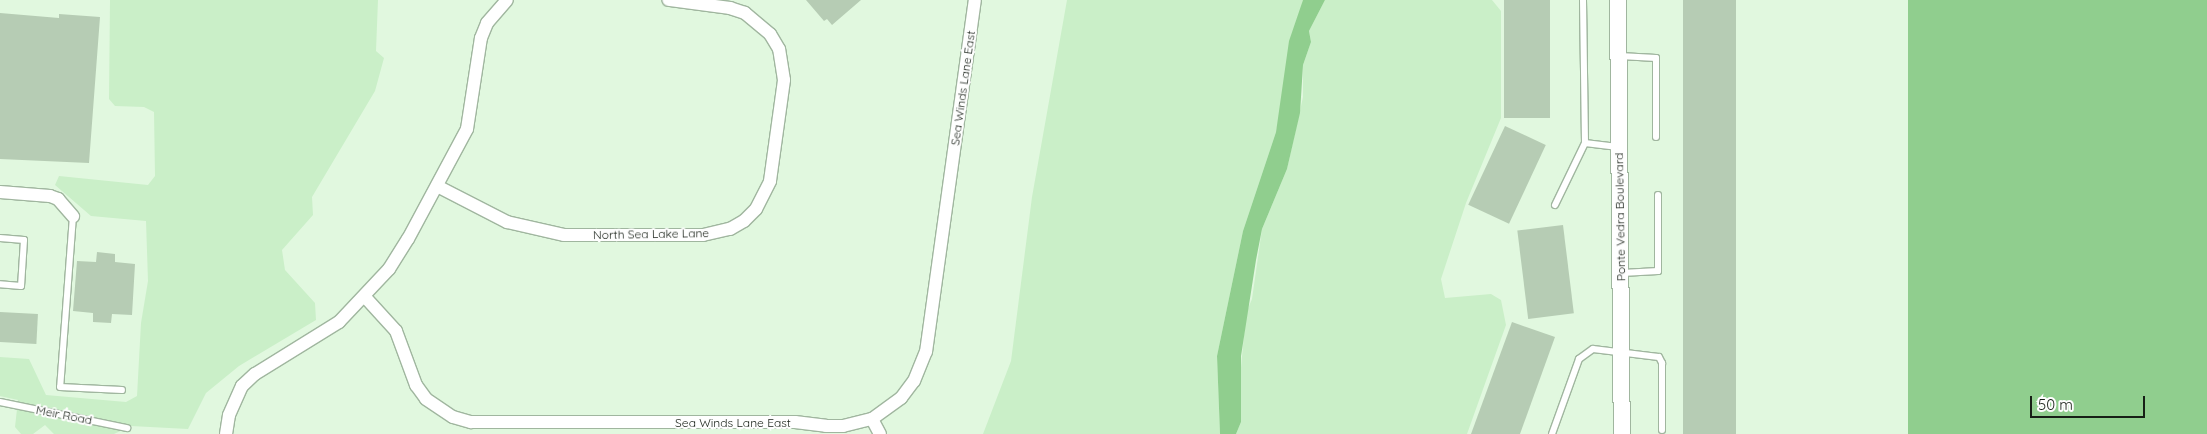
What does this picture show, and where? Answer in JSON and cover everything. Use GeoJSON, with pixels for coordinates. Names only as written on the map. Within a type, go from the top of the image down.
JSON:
{"type":"FeatureCollection","features":[{"type":"Feature","properties":{"kind":"street"},"geometry":{"type":"LineString","coordinates":[[226,434],[229,415],[242,386],[256,374],[314,340],[365,297],[408,239],[469,122],[481,38],[496,10],[507,0]]}},
{"type":"Feature","properties":{"kind":"street","name":"North Sea Lake Lane"},"geometry":{"type":"LineString","coordinates":[[437,186],[507,222],[564,235],[703,234],[730,229],[744,221],[756,209],[770,181],[784,80],[779,49],[770,34],[745,13],[730,8],[669,0]]}},
{"type":"Feature","properties":{"kind":"street","name":"Sea Winds Lane East"},"geometry":{"type":"LineString","coordinates":[[365,297],[396,331],[416,385],[438,410],[471,422],[571,428],[795,422],[835,426],[872,419],[901,398],[916,377],[926,352],[975,0]]}},
{"type":"Feature","properties":{"kind":"street","name":"Ponte Vedra Boulevard"},"geometry":{"type":"LineString","coordinates":[[1618,0],[1622,434]]}},
{"type":"Feature","properties":{"kind":"street"},"geometry":{"type":"LineString","coordinates":[[0,192],[50,196],[58,199],[74,216]]}},
{"type":"Feature","properties":{"kind":"street"},"geometry":{"type":"LineString","coordinates":[[872,419],[880,434]]}},
{"type":"Feature","properties":{"kind":"lane"},"geometry":{"type":"LineString","coordinates":[[1555,205],[1585,143],[1584,0]]}},
{"type":"Feature","properties":{"kind":"lane"},"geometry":{"type":"LineString","coordinates":[[1618,56],[1656,58],[1656,137]]}},
{"type":"Feature","properties":{"kind":"lane"},"geometry":{"type":"LineString","coordinates":[[1585,143],[1619,147]]}},
{"type":"Feature","properties":{"kind":"lane"},"geometry":{"type":"LineString","coordinates":[[1621,273],[1658,271],[1658,195]]}},
{"type":"Feature","properties":{"kind":"lane"},"geometry":{"type":"LineString","coordinates":[[74,216],[60,387],[122,390]]}},
{"type":"Feature","properties":{"kind":"lane"},"geometry":{"type":"LineString","coordinates":[[0,238],[24,240],[21,286],[0,284]]}},
{"type":"Feature","properties":{"kind":"lane"},"geometry":{"type":"LineString","coordinates":[[1552,434],[1578,359],[1593,350],[1659,357],[1662,372],[1662,430]]}},
{"type":"Feature","properties":{"kind":"lane","name":"Meir Road"},"geometry":{"type":"LineString","coordinates":[[0,402],[127,428]]}},
{"type":"Feature","properties":{"kind":"shaded area"},"geometry":{"type":"Polygon","coordinates":[[[110,0],[378,0],[376,51],[384,58],[375,91],[312,197],[313,215],[282,250],[285,270],[315,303],[316,320],[239,366],[206,393],[188,429],[131,426],[114,434],[54,434],[45,425],[33,434],[21,434],[15,427],[18,400],[0,396],[0,357],[29,359],[46,395],[126,402],[137,396],[141,323],[148,281],[146,221],[91,216],[55,185],[59,176],[148,185],[155,176],[154,112],[144,107],[115,106],[109,99],[110,0]]]}},
{"type":"Feature","properties":{"kind":"shaded area"},"geometry":{"type":"Polygon","coordinates":[[[1067,0],[1303,0],[1276,132],[1243,231],[1217,356],[1220,434],[983,434],[1011,361],[1032,197],[1067,0]]]}},
{"type":"Feature","properties":{"kind":"shaded area"},"geometry":{"type":"Polygon","coordinates":[[[1303,0],[1325,0],[1309,31],[1311,42],[1303,65],[1300,113],[1287,169],[1262,229],[1241,356],[1241,422],[1236,434],[1220,434],[1217,356],[1243,231],[1276,132],[1289,41],[1303,0]]]}},
{"type":"Feature","properties":{"kind":"shaded area"},"geometry":{"type":"Polygon","coordinates":[[[1325,0],[1492,0],[1501,11],[1501,118],[1466,203],[1441,279],[1445,298],[1491,294],[1501,300],[1506,325],[1467,434],[1236,434],[1241,422],[1238,400],[1246,313],[1252,299],[1262,229],[1287,169],[1303,97],[1303,65],[1311,42],[1309,31],[1325,0]]]}},
{"type":"Feature","properties":{"kind":"shaded area"},"geometry":{"type":"Polygon","coordinates":[[[1908,0],[2207,0],[2207,434],[1908,434],[1908,0]]]}},
{"type":"Feature","properties":{"kind":"building"},"geometry":{"type":"Polygon","coordinates":[[[806,0],[861,0],[832,25],[827,19],[824,21],[806,0]]]}},
{"type":"Feature","properties":{"kind":"building"},"geometry":{"type":"Polygon","coordinates":[[[1504,0],[1550,0],[1550,118],[1504,118],[1504,0]]]}},
{"type":"Feature","properties":{"kind":"building"},"geometry":{"type":"Polygon","coordinates":[[[1683,0],[1736,0],[1736,434],[1683,434],[1683,0]]]}},
{"type":"Feature","properties":{"kind":"building"},"geometry":{"type":"Polygon","coordinates":[[[0,13],[59,18],[59,14],[100,17],[89,163],[0,159],[0,13]]]}},
{"type":"Feature","properties":{"kind":"building"},"geometry":{"type":"Polygon","coordinates":[[[1505,126],[1546,145],[1509,224],[1468,205],[1505,126]]]}},
{"type":"Feature","properties":{"kind":"building"},"geometry":{"type":"Polygon","coordinates":[[[1563,225],[1574,313],[1528,319],[1517,231],[1563,225]]]}},
{"type":"Feature","properties":{"kind":"building"},"geometry":{"type":"Polygon","coordinates":[[[97,252],[115,254],[115,262],[135,264],[132,315],[112,314],[111,323],[93,322],[93,313],[73,311],[77,261],[96,262],[97,252]]]}},
{"type":"Feature","properties":{"kind":"building"},"geometry":{"type":"Polygon","coordinates":[[[0,312],[38,314],[36,344],[0,342],[0,312]]]}},
{"type":"Feature","properties":{"kind":"building"},"geometry":{"type":"Polygon","coordinates":[[[1512,322],[1555,337],[1520,434],[1471,434],[1512,322]]]}}]}
